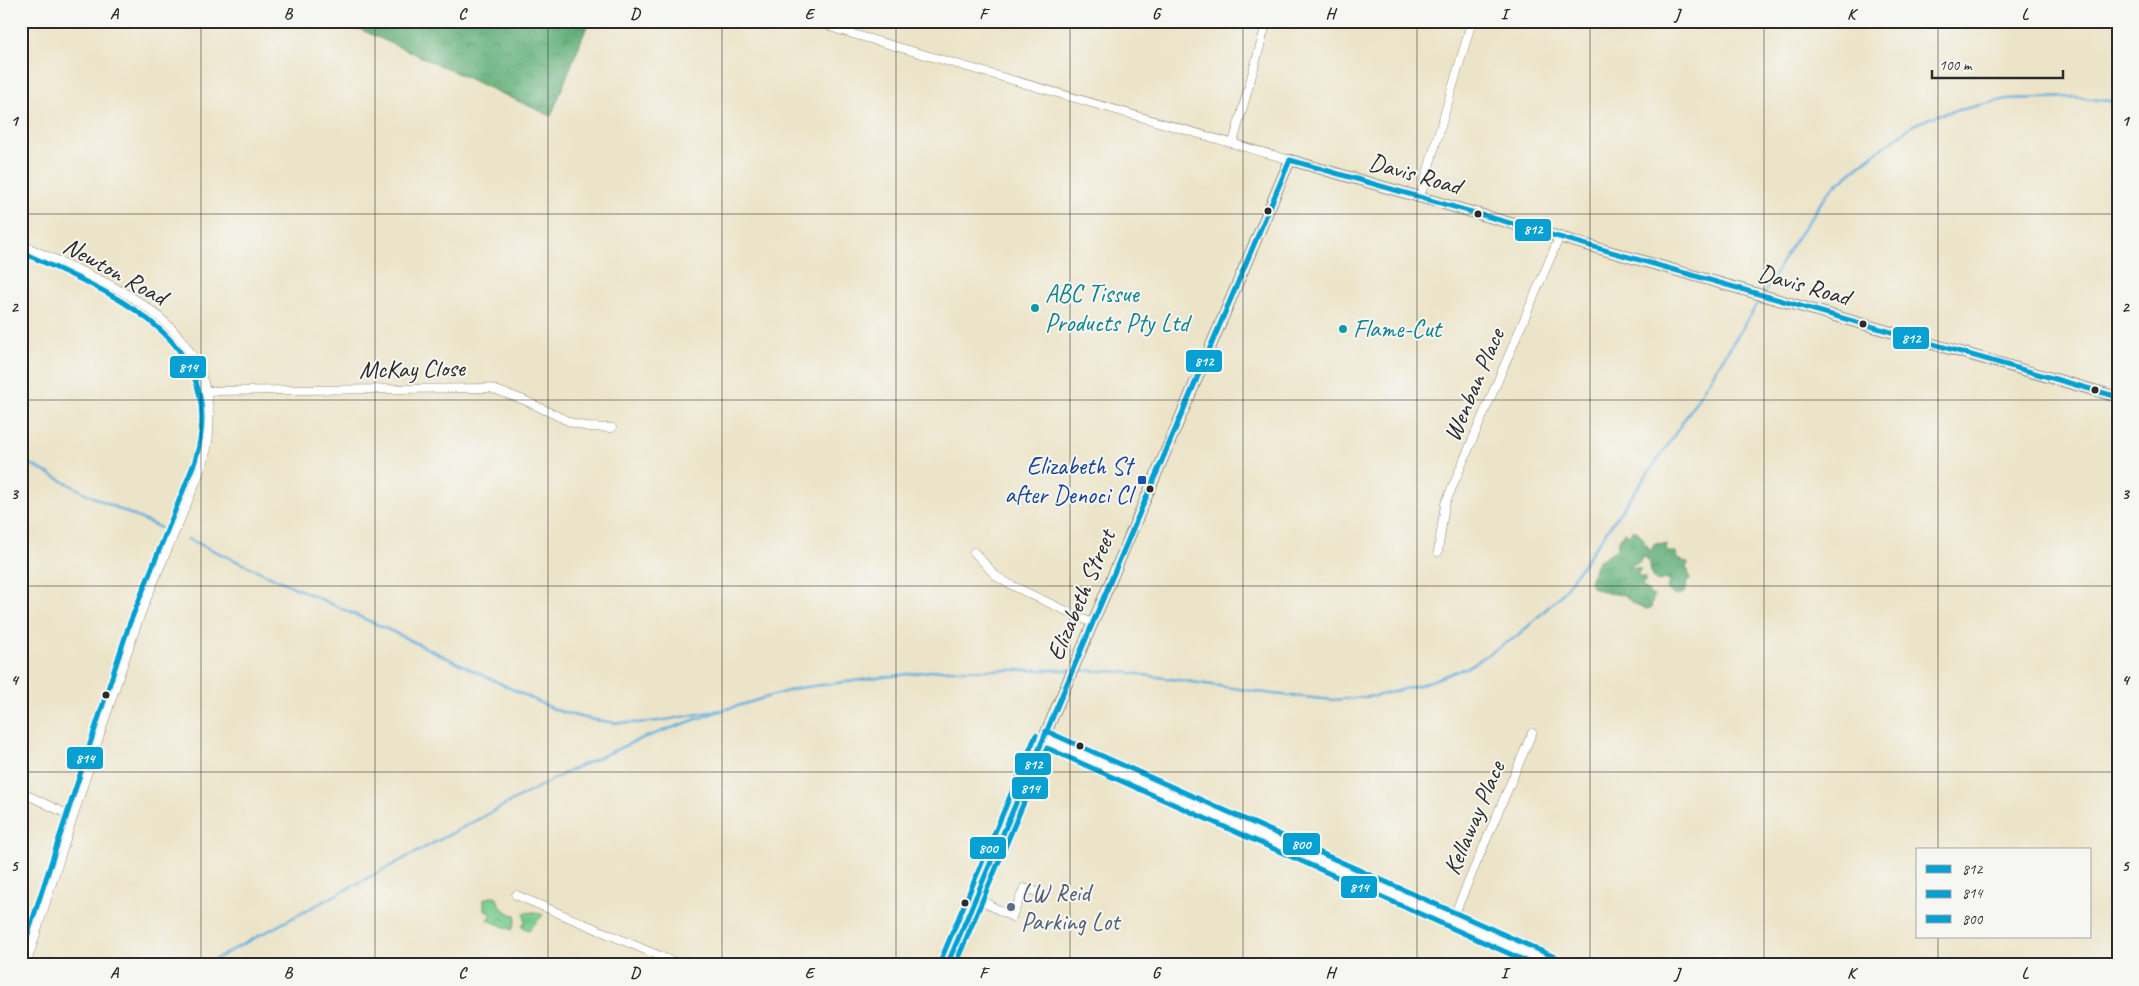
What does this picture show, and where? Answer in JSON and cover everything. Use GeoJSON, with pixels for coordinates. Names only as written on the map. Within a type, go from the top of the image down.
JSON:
{"type":"FeatureCollection","features":[{"type":"Feature","properties":{"kind":"street","name":"Davis Road"},"geometry":{"type":"LineString","coordinates":[[817,21],[839,30],[1420,198],[2118,397]]}},
{"type":"Feature","properties":{"kind":"street"},"geometry":{"type":"LineString","coordinates":[[1234,143],[1267,21]]}},
{"type":"Feature","properties":{"kind":"street"},"geometry":{"type":"LineString","coordinates":[[1420,198],[1472,21]]}},
{"type":"Feature","properties":{"kind":"street","name":"Elizabeth Street"},"geometry":{"type":"LineString","coordinates":[[947,965],[1290,160]]}},
{"type":"Feature","properties":{"kind":"street","name":"Wenban Place"},"geometry":{"type":"LineString","coordinates":[[1438,552],[1445,504],[1559,238]]}},
{"type":"Feature","properties":{"kind":"street","name":"Newton Road"},"geometry":{"type":"LineString","coordinates":[[21,244],[141,302],[164,319],[183,340],[198,368],[206,391],[210,417],[207,448],[200,470],[137,625],[26,965]]}},
{"type":"Feature","properties":{"kind":"street","name":"McKay Close"},"geometry":{"type":"LineString","coordinates":[[206,391],[490,388],[524,400],[570,422],[588,427],[612,428]]}},
{"type":"Feature","properties":{"kind":"street"},"geometry":{"type":"LineString","coordinates":[[974,552],[996,576],[1092,623]]}},
{"type":"Feature","properties":{"kind":"street","name":"Kellaway Place"},"geometry":{"type":"LineString","coordinates":[[1452,920],[1532,732]]}},
{"type":"Feature","properties":{"kind":"street"},"geometry":{"type":"LineString","coordinates":[[1044,738],[1554,965]]}},
{"type":"Feature","properties":{"kind":"street"},"geometry":{"type":"LineString","coordinates":[[21,792],[73,817]]}},
{"type":"Feature","properties":{"kind":"street"},"geometry":{"type":"LineString","coordinates":[[977,894],[982,902],[1012,917],[1024,888],[1044,894]]}},
{"type":"Feature","properties":{"kind":"street"},"geometry":{"type":"LineString","coordinates":[[516,895],[681,965]]}},
{"type":"Feature","properties":{"kind":"green space"},"geometry":{"type":"Polygon","coordinates":[[[342,21],[589,21],[551,116],[342,21]]]}},
{"type":"Feature","properties":{"kind":"green space"},"geometry":{"type":"Polygon","coordinates":[[[1633,530],[1638,532],[1650,552],[1655,543],[1666,544],[1667,552],[1676,552],[1677,559],[1688,563],[1686,569],[1688,570],[1690,580],[1686,584],[1687,588],[1684,593],[1674,596],[1667,589],[1669,581],[1664,579],[1658,582],[1655,580],[1651,574],[1650,563],[1644,556],[1638,563],[1631,565],[1634,569],[1636,567],[1641,569],[1638,573],[1639,577],[1645,577],[1645,583],[1641,587],[1647,589],[1654,596],[1651,608],[1646,609],[1633,603],[1624,595],[1607,593],[1592,587],[1590,581],[1598,561],[1617,549],[1618,542],[1624,532],[1629,535],[1633,530]]]}},
{"type":"Feature","properties":{"kind":"green space"},"geometry":{"type":"Polygon","coordinates":[[[497,897],[503,909],[515,915],[516,919],[512,930],[488,920],[492,914],[484,911],[484,899],[497,897]]]}},
{"type":"Feature","properties":{"kind":"green space"},"geometry":{"type":"Polygon","coordinates":[[[535,912],[543,915],[529,930],[522,927],[525,921],[524,913],[535,912]]]}},
{"type":"Feature","properties":{"kind":"waterway"},"geometry":{"type":"LineString","coordinates":[[1765,292],[1790,248],[1829,191],[1875,153],[1915,124],[1941,114],[2007,99],[2074,97],[2118,102]]}},
{"type":"Feature","properties":{"kind":"waterway"},"geometry":{"type":"LineString","coordinates":[[1076,670],[1124,672],[1273,694],[1333,700],[1376,696],[1420,685],[1468,667],[1519,635],[1561,595],[1668,445],[1762,297]]}},
{"type":"Feature","properties":{"kind":"waterway"},"geometry":{"type":"LineString","coordinates":[[21,459],[93,497],[161,528]]}},
{"type":"Feature","properties":{"kind":"waterway"},"geometry":{"type":"LineString","coordinates":[[188,539],[389,630],[556,710],[579,717],[619,723],[657,721],[720,710]]}},
{"type":"Feature","properties":{"kind":"waterway"},"geometry":{"type":"LineString","coordinates":[[204,965],[569,771],[640,739],[717,712],[798,688],[939,670],[1070,670]]}},
{"type":"Feature","properties":{"kind":"transit line","name":"812"},"geometry":{"type":"LineString","coordinates":[[1290,160],[2118,397]]}},
{"type":"Feature","properties":{"kind":"transit line","name":"812"},"geometry":{"type":"LineString","coordinates":[[947,965],[1290,160]]}},
{"type":"Feature","properties":{"kind":"transit line","name":"814"},"geometry":{"type":"LineString","coordinates":[[21,252],[91,284],[125,303],[155,325],[180,351],[196,382],[202,418],[195,461],[129,625],[21,955]]}},
{"type":"Feature","properties":{"kind":"transit line","name":"800"},"geometry":{"type":"LineString","coordinates":[[1046,731],[1557,958]]}},
{"type":"Feature","properties":{"kind":"transit line","name":"800"},"geometry":{"type":"LineString","coordinates":[[940,962],[1036,735]]}},
{"type":"Feature","properties":{"kind":"transit line","name":"814"},"geometry":{"type":"LineString","coordinates":[[955,965],[1047,748],[1535,965]]}},
{"type":"Feature","properties":{"kind":"place","name":"ABC Tissue Products Pty Ltd"},"geometry":{"type":"Point","coordinates":[1035,308]}},
{"type":"Feature","properties":{"kind":"place","name":"Flame-Cut"},"geometry":{"type":"Point","coordinates":[1343,329]}},
{"type":"Feature","properties":{"kind":"place","name":"Elizabeth St after Denoci Cl"},"geometry":{"type":"Point","coordinates":[1142,480]}},
{"type":"Feature","properties":{"kind":"place","name":"LW Reid Parking Lot"},"geometry":{"type":"Point","coordinates":[1011,907]}}]}
